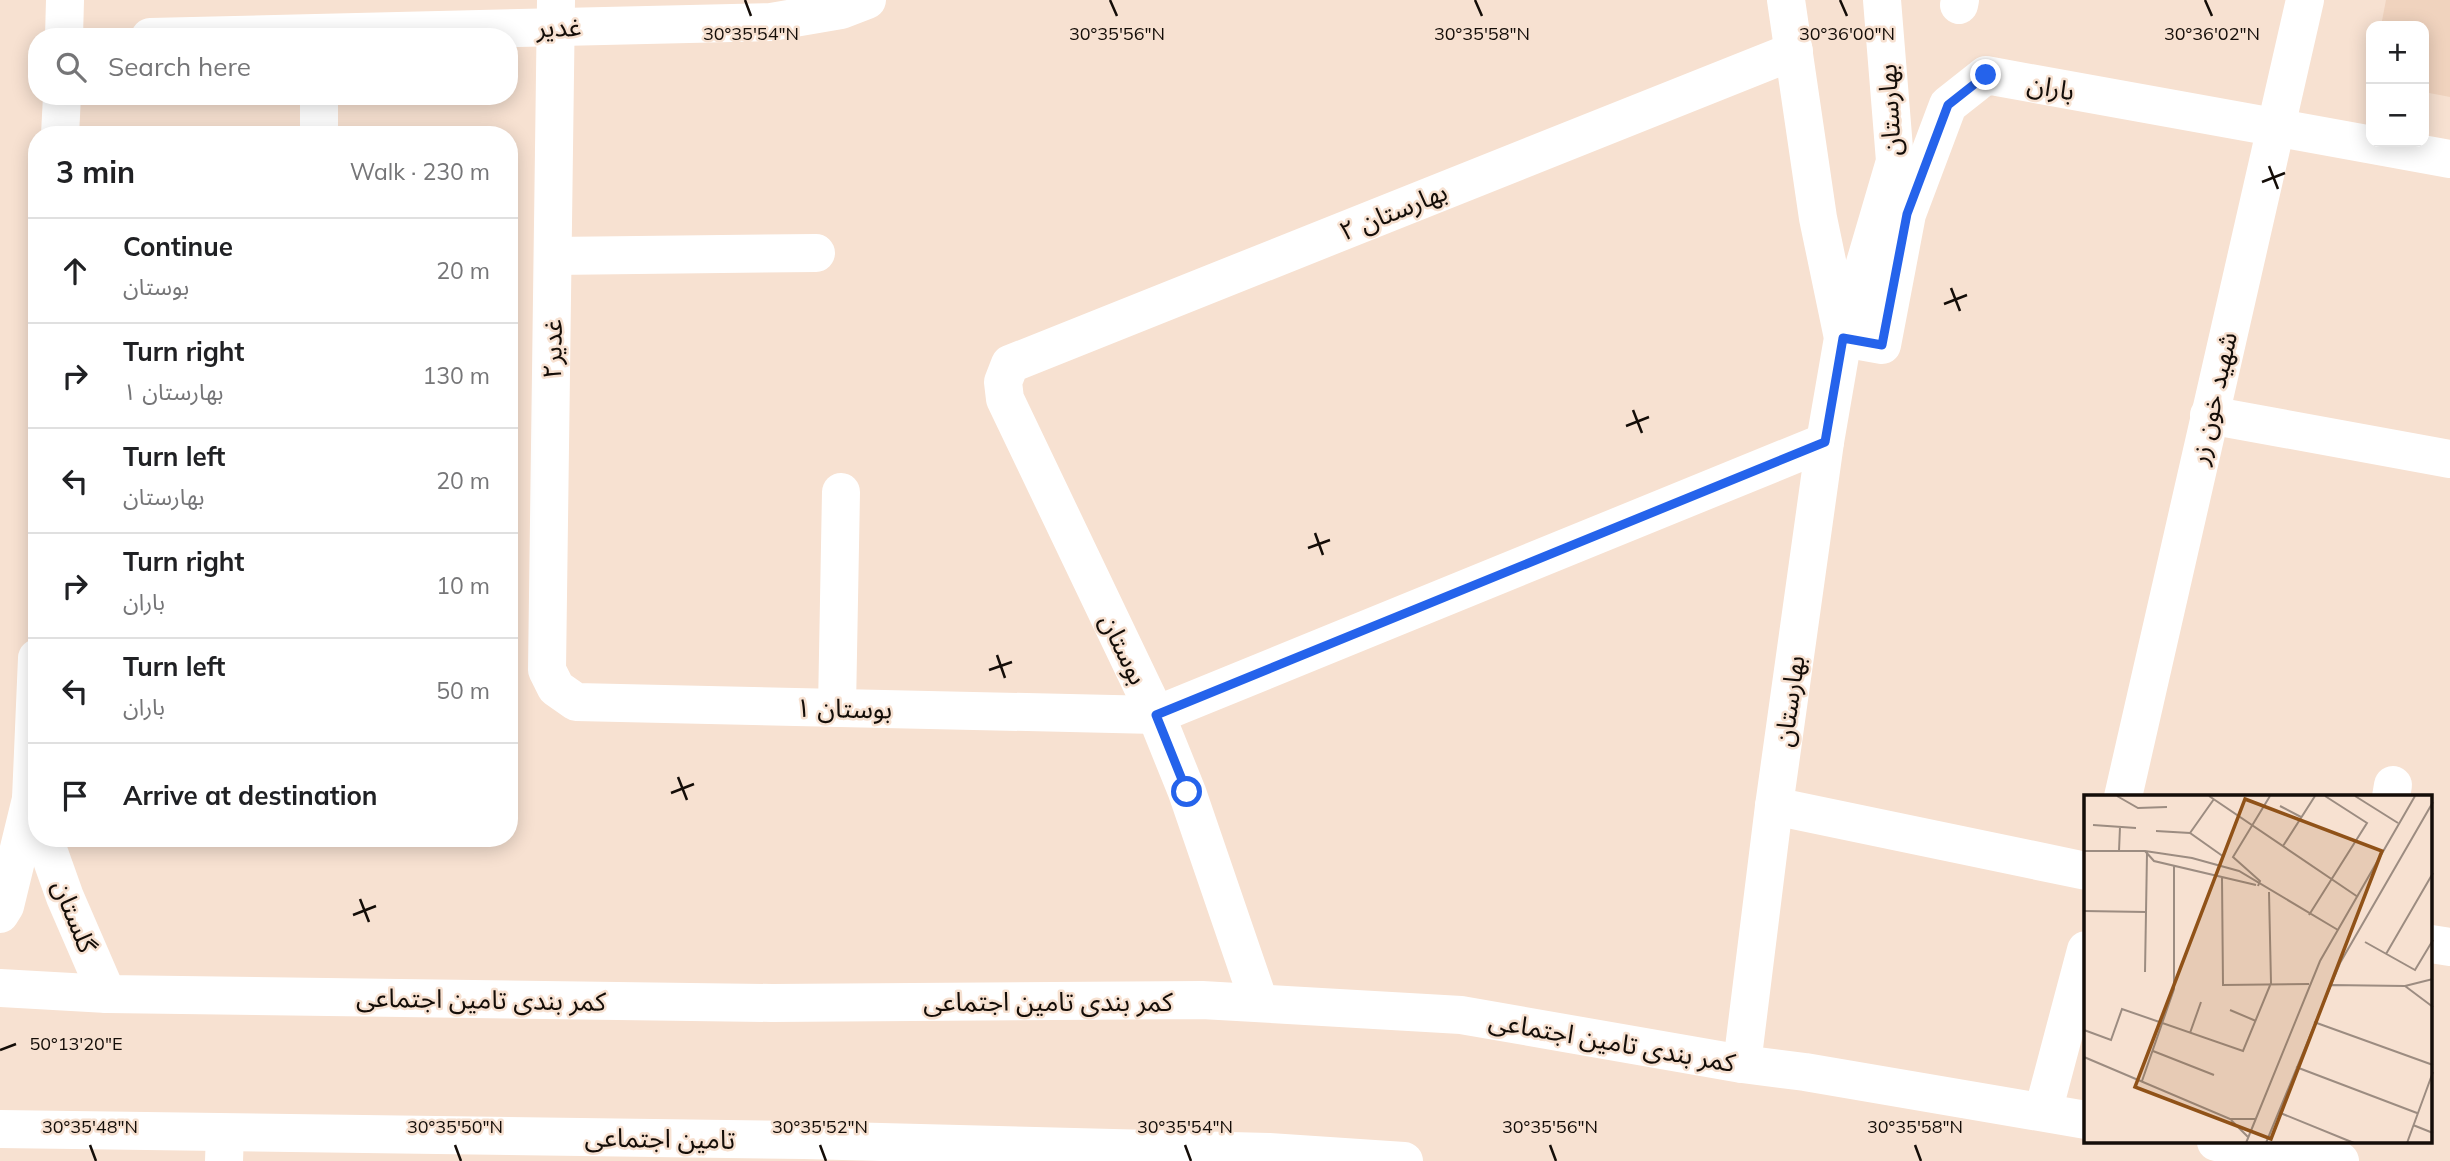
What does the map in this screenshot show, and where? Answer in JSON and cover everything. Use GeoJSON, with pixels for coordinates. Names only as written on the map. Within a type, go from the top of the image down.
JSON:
{"type":"FeatureCollection","features":[{"type":"Feature","properties":{"kind":"street"},"geometry":{"type":"LineString","coordinates":[[64,28],[65,0]]}},
{"type":"Feature","properties":{"kind":"street","name":"بهارستان"},"geometry":{"type":"LineString","coordinates":[[1786,0],[1818,218],[1843,338]]}},
{"type":"Feature","properties":{"kind":"street","name":"بهارستان"},"geometry":{"type":"LineString","coordinates":[[1742,1064],[1774,806],[1825,442],[1843,338],[1895,161],[1882,0]]}},
{"type":"Feature","properties":{"kind":"street","name":"شهید خون زر"},"geometry":{"type":"LineString","coordinates":[[2123,795],[2305,0]]}},
{"type":"Feature","properties":{"kind":"street","name":"غدیر"},"geometry":{"type":"LineString","coordinates":[[399,28],[556,14],[771,22],[854,5]]}},
{"type":"Feature","properties":{"kind":"street","name":"غدیر٢"},"geometry":{"type":"LineString","coordinates":[[547,670],[556,14]]}},
{"type":"Feature","properties":{"kind":"street","name":"بهارستان ٢"},"geometry":{"type":"LineString","coordinates":[[1003,382],[1010,364],[1794,51]]}},
{"type":"Feature","properties":{"kind":"street","name":"باران"},"geometry":{"type":"LineString","coordinates":[[1843,338],[1882,345],[1907,214],[1948,105],[1986,75],[2450,159]]}},
{"type":"Feature","properties":{"kind":"street"},"geometry":{"type":"LineString","coordinates":[[60,126],[62,105]]}},
{"type":"Feature","properties":{"kind":"street"},"geometry":{"type":"LineString","coordinates":[[319,105],[319,126]]}},
{"type":"Feature","properties":{"kind":"street"},"geometry":{"type":"LineString","coordinates":[[553,256],[816,253]]}},
{"type":"Feature","properties":{"kind":"street","name":"بوستان"},"geometry":{"type":"LineString","coordinates":[[1003,382],[1005,399],[1156,715],[1187,792],[1259,1002]]}},
{"type":"Feature","properties":{"kind":"street"},"geometry":{"type":"LineString","coordinates":[[2209,415],[2450,459]]}},
{"type":"Feature","properties":{"kind":"street"},"geometry":{"type":"LineString","coordinates":[[1156,715],[1825,442]]}},
{"type":"Feature","properties":{"kind":"street"},"geometry":{"type":"LineString","coordinates":[[837,708],[841,492]]}},
{"type":"Feature","properties":{"kind":"street","name":"بوستان ١"},"geometry":{"type":"LineString","coordinates":[[547,670],[556,688],[576,702],[1156,715]]}},
{"type":"Feature","properties":{"kind":"street"},"geometry":{"type":"LineString","coordinates":[[1774,806],[2084,871]]}},
{"type":"Feature","properties":{"kind":"street"},"geometry":{"type":"LineString","coordinates":[[0,914],[5,906],[28,828]]}},
{"type":"Feature","properties":{"kind":"street","name":"گلستان"},"geometry":{"type":"LineString","coordinates":[[47,847],[65,897],[107,994]]}},
{"type":"Feature","properties":{"kind":"street"},"geometry":{"type":"LineString","coordinates":[[2432,944],[2450,947]]}},
{"type":"Feature","properties":{"kind":"street"},"geometry":{"type":"LineString","coordinates":[[2043,1112],[2084,958]]}},
{"type":"Feature","properties":{"kind":"street","name":"کمر بندی تامین اجتماعی"},"geometry":{"type":"LineString","coordinates":[[0,988],[107,994],[772,1003],[1202,1000],[1461,1014],[1742,1064],[1805,1072],[2084,1120]]}},
{"type":"Feature","properties":{"kind":"street","name":"تامین اجتماعی"},"geometry":{"type":"LineString","coordinates":[[0,1129],[224,1147],[991,1153],[1404,1161]]}},
{"type":"Feature","properties":{"kind":"street"},"geometry":{"type":"LineString","coordinates":[[2229,1144],[2340,1161]]}},
{"type":"Feature","properties":{"kind":"shaded area"},"geometry":{"type":"Polygon","coordinates":[[[2386,0],[2450,0],[2450,97],[2429,93],[2429,21],[2382,21],[2386,0]]]}},
{"type":"Feature","properties":{"kind":"route"},"geometry":{"type":"LineString","coordinates":[[1187,792],[1156,715],[1825,442],[1843,338],[1882,345],[1907,214],[1948,105],[1986,75]]}}]}
